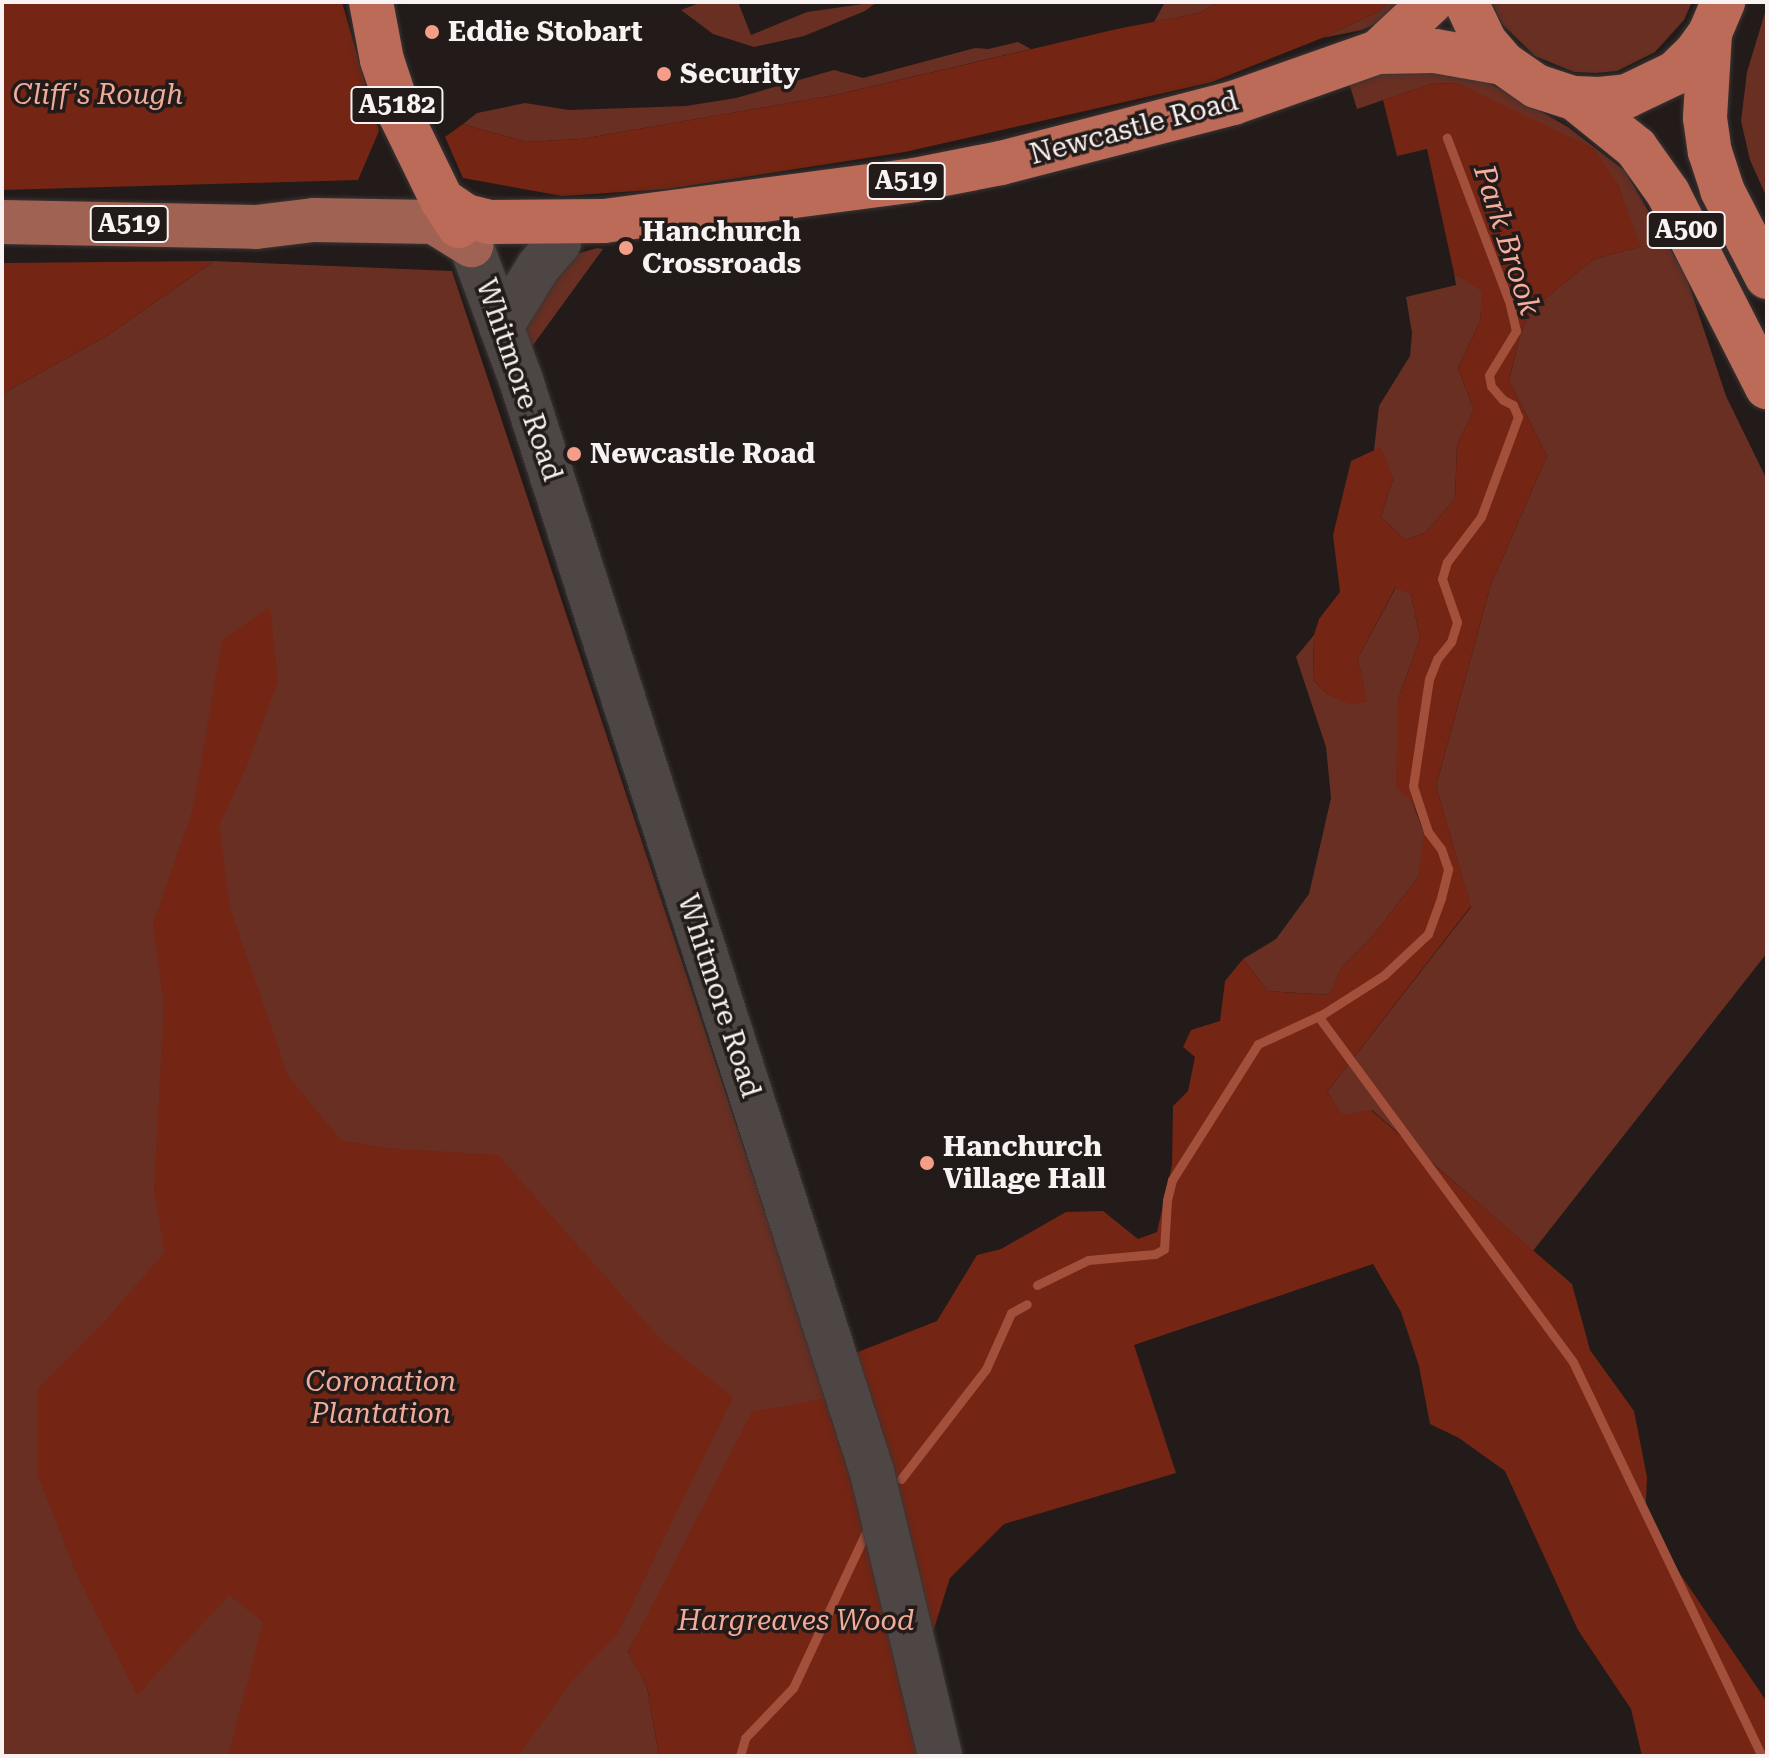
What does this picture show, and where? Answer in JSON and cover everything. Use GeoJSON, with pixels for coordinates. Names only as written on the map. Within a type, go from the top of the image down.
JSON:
{"type":"FeatureCollection","features":[{"type":"Feature","properties":{"kind":"highway","name":"A5182"},"geometry":{"type":"LineString","coordinates":[[371,2],[382,60],[400,114],[442,200],[471,245]]}},
{"type":"Feature","properties":{"kind":"highway","name":"Newcastle Road"},"geometry":{"type":"LineString","coordinates":[[1378,52],[1431,2]]}},
{"type":"Feature","properties":{"kind":"highway"},"geometry":{"type":"LineString","coordinates":[[1466,2],[1485,42],[1503,63],[1536,86],[1574,98],[1614,98],[1652,87],[1685,64],[1716,17]]}},
{"type":"Feature","properties":{"kind":"highway","name":"A500"},"geometry":{"type":"LineString","coordinates":[[1716,17],[1705,118],[1710,152],[1722,190],[1767,277]]}},
{"type":"Feature","properties":{"kind":"highway","name":"Newcastle Road"},"geometry":{"type":"LineString","coordinates":[[442,200],[596,203],[647,213],[914,180],[1001,163],[1233,103],[1378,52],[1435,51],[1503,63]]}},
{"type":"Feature","properties":{"kind":"highway","name":"A500"},"geometry":{"type":"LineString","coordinates":[[1574,98],[1636,148],[1668,193],[1767,387]]}},
{"type":"Feature","properties":{"kind":"highway","name":"Newcastle Road"},"geometry":{"type":"LineString","coordinates":[[471,245],[605,240],[647,213]]}},
{"type":"Feature","properties":{"kind":"main road","name":"Newcastle Road"},"geometry":{"type":"LineString","coordinates":[[256,227],[311,200],[442,200]]}},
{"type":"Feature","properties":{"kind":"main road","name":"Newcastle Road"},"geometry":{"type":"LineString","coordinates":[[2,222],[256,227],[314,220],[434,222],[471,245]]}},
{"type":"Feature","properties":{"kind":"main road"},"geometry":{"type":"LineString","coordinates":[[501,327],[538,267],[559,243]]}},
{"type":"Feature","properties":{"kind":"main road","name":"Whitmore Road"},"geometry":{"type":"LineString","coordinates":[[471,245],[501,327],[872,1472],[940,1756]]}},
{"type":"Feature","properties":{"kind":"green space","name":"Cliff's Rough"},"geometry":{"type":"Polygon","coordinates":[[[2,2],[342,2],[379,131],[358,180],[2,190],[2,2]]]}},
{"type":"Feature","properties":{"kind":"green space"},"geometry":{"type":"Polygon","coordinates":[[[702,2],[738,2],[751,35],[807,12],[877,2],[865,11],[804,36],[754,47],[713,34],[681,10],[702,2]]]}},
{"type":"Feature","properties":{"kind":"green space"},"geometry":{"type":"Polygon","coordinates":[[[1165,2],[1219,2],[1199,13],[1154,22],[1165,2]]]}},
{"type":"Feature","properties":{"kind":"green space"},"geometry":{"type":"Polygon","coordinates":[[[1219,2],[1388,2],[1380,11],[1322,38],[1212,82],[905,152],[667,189],[562,196],[463,178],[445,137],[463,124],[526,142],[581,139],[835,95],[1117,29],[1199,13],[1219,2]]]}},
{"type":"Feature","properties":{"kind":"green space"},"geometry":{"type":"Polygon","coordinates":[[[1388,2],[1408,2],[1389,18],[1362,30],[1322,38],[1380,11],[1388,2]]]}},
{"type":"Feature","properties":{"kind":"green space"},"geometry":{"type":"Polygon","coordinates":[[[1492,2],[1692,2],[1684,20],[1655,52],[1617,71],[1596,73],[1574,72],[1535,56],[1502,24],[1492,2]]]}},
{"type":"Feature","properties":{"kind":"green space"},"geometry":{"type":"Polygon","coordinates":[[[1767,6],[1767,198],[1750,160],[1741,121],[1747,72],[1767,6]]]}},
{"type":"Feature","properties":{"kind":"green space"},"geometry":{"type":"Polygon","coordinates":[[[1018,42],[1031,49],[835,95],[581,139],[526,142],[463,124],[477,113],[525,103],[569,110],[686,106],[736,98],[834,70],[863,78],[975,48],[988,49],[1018,42]]]}},
{"type":"Feature","properties":{"kind":"green space"},"geometry":{"type":"Polygon","coordinates":[[[1403,66],[1465,72],[1568,127],[1625,171],[1686,276],[1726,396],[1767,480],[1767,953],[1533,1251],[1372,1110],[1343,1116],[1327,1092],[1471,907],[1436,786],[1491,584],[1547,456],[1509,381],[1520,335],[1531,310],[1594,259],[1640,247],[1617,183],[1459,84],[1434,83],[1357,109],[1349,83],[1403,66]]]}},
{"type":"Feature","properties":{"kind":"green space","name":"Hargreaves Wood"},"geometry":{"type":"Polygon","coordinates":[[[1434,83],[1459,84],[1593,148],[1617,183],[1641,247],[1594,259],[1531,310],[1520,335],[1509,381],[1547,456],[1491,584],[1436,786],[1471,906],[1327,1092],[1343,1115],[1371,1110],[1572,1284],[1590,1350],[1634,1411],[1647,1477],[1645,1522],[1767,1702],[1767,1756],[1642,1756],[1631,1709],[1578,1630],[1505,1471],[1459,1438],[1430,1424],[1419,1366],[1401,1312],[1373,1264],[1134,1345],[1176,1473],[1004,1524],[950,1578],[914,1692],[927,1756],[659,1756],[647,1687],[628,1652],[752,1412],[827,1398],[858,1352],[937,1321],[977,1255],[1001,1249],[1066,1212],[1103,1211],[1138,1239],[1157,1232],[1172,1165],[1173,1106],[1188,1091],[1195,1057],[1183,1047],[1191,1030],[1220,1021],[1225,981],[1243,959],[1268,991],[1329,995],[1342,967],[1372,937],[1419,876],[1424,830],[1412,801],[1396,788],[1398,700],[1420,638],[1411,594],[1395,588],[1358,658],[1367,701],[1352,705],[1327,694],[1313,680],[1314,635],[1319,619],[1340,592],[1333,535],[1351,461],[1381,447],[1393,479],[1381,517],[1405,540],[1425,533],[1455,499],[1457,445],[1474,410],[1458,368],[1480,321],[1482,291],[1454,273],[1427,149],[1397,156],[1383,100],[1434,83]]]}},
{"type":"Feature","properties":{"kind":"green space"},"geometry":{"type":"Polygon","coordinates":[[[603,249],[528,352],[523,336],[524,306],[559,259],[603,249]]]}},
{"type":"Feature","properties":{"kind":"green space"},"geometry":{"type":"Polygon","coordinates":[[[214,261],[452,271],[827,1398],[628,1651],[647,1687],[659,1756],[2,1756],[2,394],[108,335],[214,261]]]}},
{"type":"Feature","properties":{"kind":"green space"},"geometry":{"type":"Polygon","coordinates":[[[214,261],[108,335],[2,394],[2,263],[214,261]]]}},
{"type":"Feature","properties":{"kind":"green space"},"geometry":{"type":"Polygon","coordinates":[[[1454,273],[1483,291],[1480,321],[1458,368],[1474,410],[1457,445],[1455,499],[1425,533],[1405,540],[1381,517],[1393,479],[1374,450],[1379,406],[1410,356],[1412,333],[1406,297],[1456,285],[1454,273]]]}},
{"type":"Feature","properties":{"kind":"green space"},"geometry":{"type":"Polygon","coordinates":[[[1396,587],[1411,594],[1420,638],[1398,700],[1399,740],[1412,801],[1426,839],[1419,876],[1372,937],[1342,967],[1330,995],[1268,991],[1243,959],[1276,939],[1309,894],[1331,798],[1326,747],[1296,657],[1314,635],[1313,680],[1327,694],[1352,704],[1366,701],[1358,658],[1396,587]]]}},
{"type":"Feature","properties":{"kind":"green space","name":"Coronation Plantation"},"geometry":{"type":"Polygon","coordinates":[[[270,607],[278,680],[248,763],[219,826],[230,908],[288,1076],[341,1140],[386,1148],[498,1155],[661,1340],[733,1397],[618,1633],[572,1681],[518,1756],[228,1756],[263,1622],[229,1595],[137,1695],[74,1568],[38,1476],[37,1390],[104,1322],[165,1252],[154,1190],[164,1006],[153,924],[193,809],[222,640],[270,607]]]}},
{"type":"Feature","properties":{"kind":"waterway","name":"Park Brook"},"geometry":{"type":"LineString","coordinates":[[1037,1285],[1088,1260],[1155,1254],[1164,1249],[1167,1200],[1172,1180],[1258,1044],[1323,1014],[1384,975],[1428,934],[1441,898],[1448,869],[1441,849],[1428,832],[1413,786],[1429,679],[1437,659],[1451,642],[1457,622],[1442,579],[1447,562],[1481,517],[1518,417],[1513,405],[1503,400],[1491,386],[1489,375],[1516,331],[1510,304],[1447,138]]}},
{"type":"Feature","properties":{"kind":"waterway"},"geometry":{"type":"LineString","coordinates":[[1318,1016],[1573,1362],[1762,1756]]}},
{"type":"Feature","properties":{"kind":"waterway","name":"Park Brook"},"geometry":{"type":"LineString","coordinates":[[901,1479],[986,1369],[1011,1313],[1027,1304]]}},
{"type":"Feature","properties":{"kind":"waterway","name":"Park Brook"},"geometry":{"type":"LineString","coordinates":[[740,1756],[745,1738],[793,1688],[868,1528]]}},
{"type":"Feature","properties":{"kind":"place","name":"Eddie Stobart"},"geometry":{"type":"Point","coordinates":[432,32]}},
{"type":"Feature","properties":{"kind":"place","name":"Security"},"geometry":{"type":"Point","coordinates":[664,74]}},
{"type":"Feature","properties":{"kind":"place","name":"Hanchurch Crossroads"},"geometry":{"type":"Point","coordinates":[626,248]}},
{"type":"Feature","properties":{"kind":"place","name":"Newcastle Road"},"geometry":{"type":"Point","coordinates":[574,454]}},
{"type":"Feature","properties":{"kind":"place","name":"Hanchurch Village Hall"},"geometry":{"type":"Point","coordinates":[927,1163]}}]}
